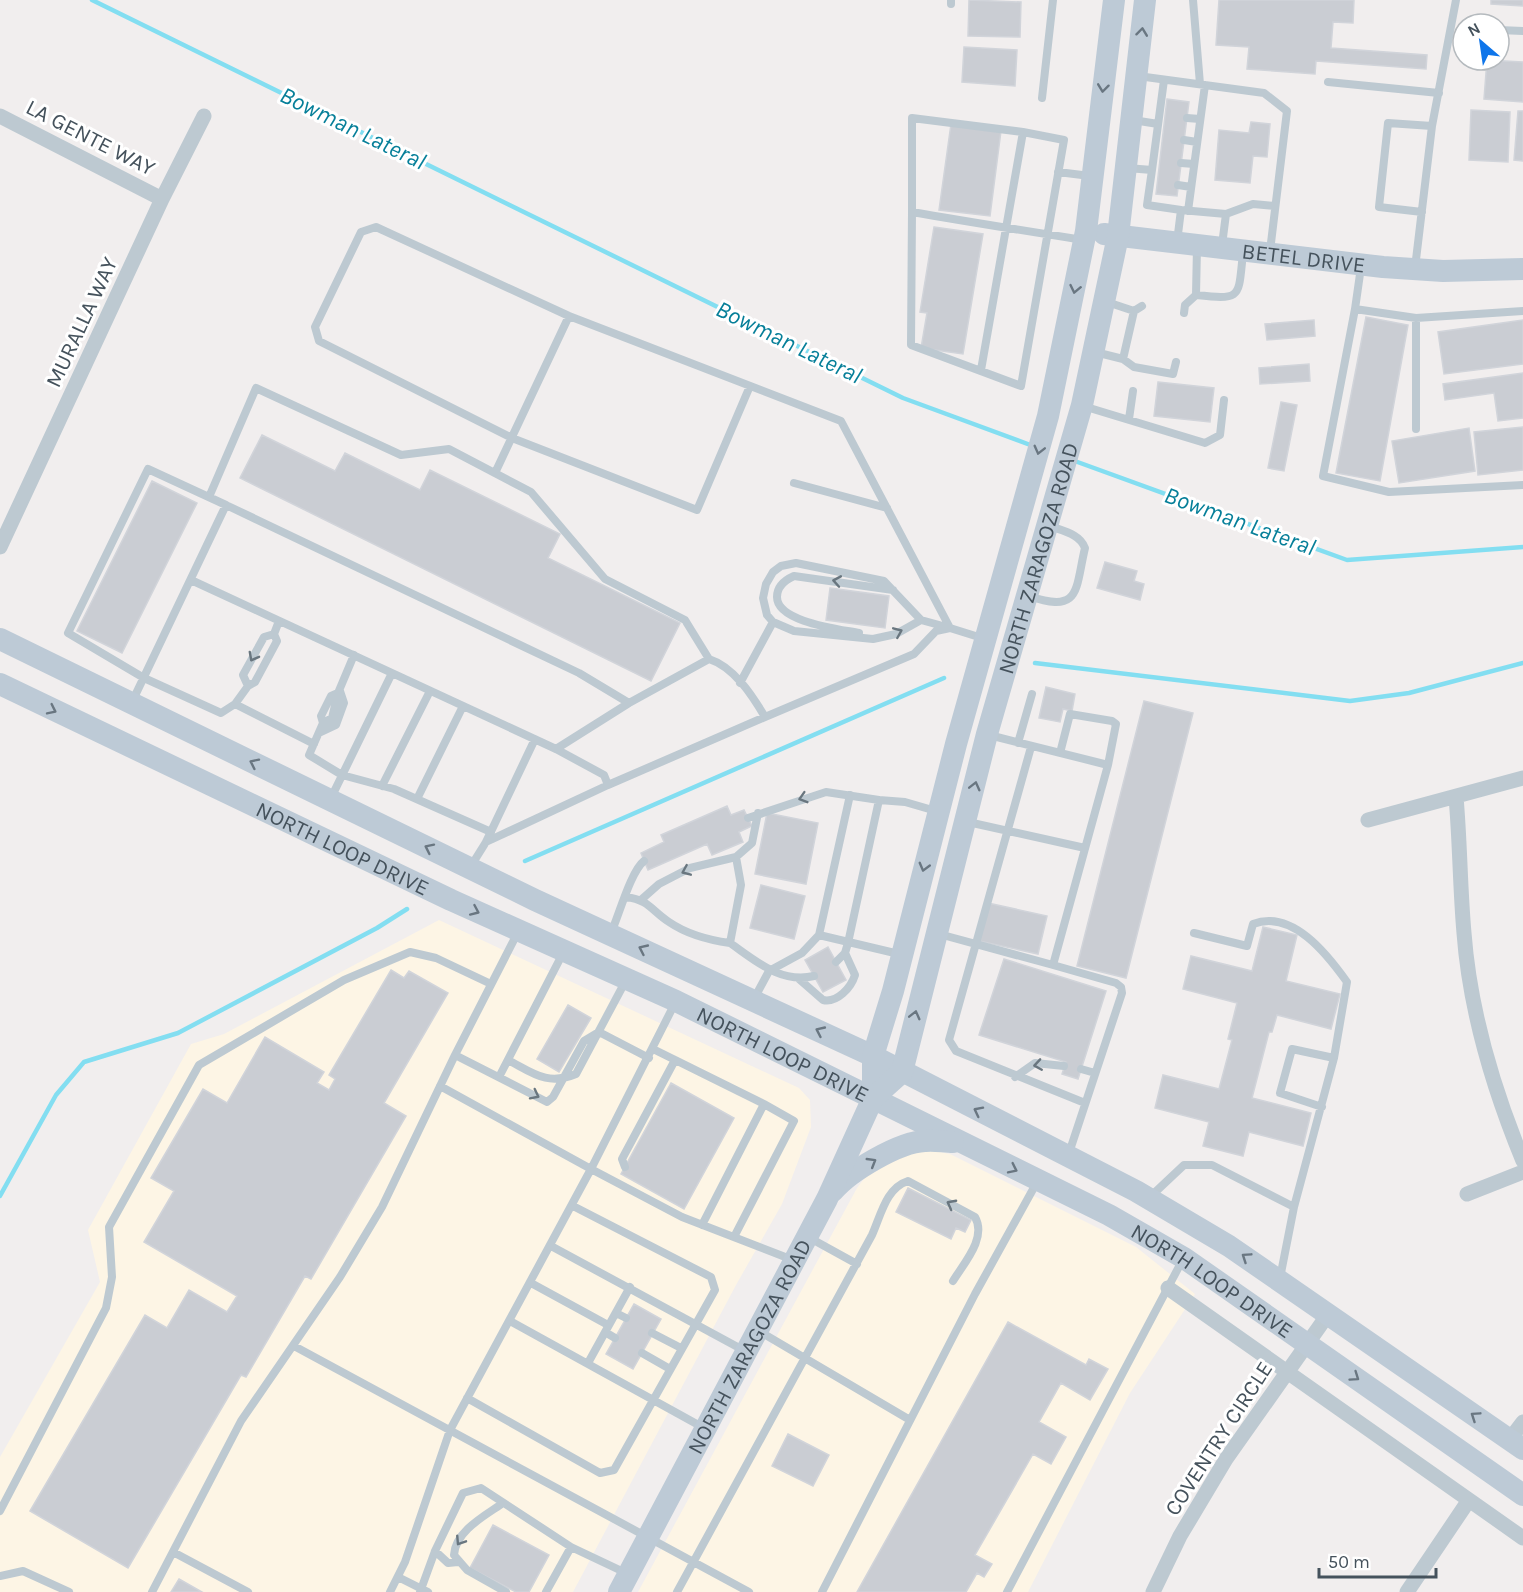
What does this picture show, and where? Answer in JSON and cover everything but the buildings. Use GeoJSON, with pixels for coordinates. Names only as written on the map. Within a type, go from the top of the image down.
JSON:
{"type":"FeatureCollection","features":[{"type":"Feature","properties":{"kind":"main road","name":"NORTH ZARAGOZA ROAD"},"geometry":{"type":"LineString","coordinates":[[873,1098],[873,1056],[1048,416],[1085,236],[1114,0]]}},
{"type":"Feature","properties":{"kind":"main road","name":"NORTH ZARAGOZA ROAD"},"geometry":{"type":"LineString","coordinates":[[624,1583],[827,1199],[873,1098],[902,1072],[987,734],[1049,526],[1082,405],[1118,236],[1145,0]]}},
{"type":"Feature","properties":{"kind":"main road","name":"BETEL DRIVE"},"geometry":{"type":"LineString","coordinates":[[1085,236],[1118,236],[1361,266],[1415,270],[1523,269]]}},
{"type":"Feature","properties":{"kind":"main road"},"geometry":{"type":"LineString","coordinates":[[987,734],[979,719],[978,702],[1017,566],[1013,545]]}},
{"type":"Feature","properties":{"kind":"main road","name":"NORTH LOOP DRIVE"},"geometry":{"type":"LineString","coordinates":[[0,639],[535,900],[873,1056],[1149,1199],[1229,1246],[1519,1437]]}},
{"type":"Feature","properties":{"kind":"main road","name":"NORTH LOOP DRIVE"},"geometry":{"type":"LineString","coordinates":[[0,684],[519,931],[676,1002],[1109,1215],[1184,1258],[1523,1495]]}},
{"type":"Feature","properties":{"kind":"main road"},"geometry":{"type":"LineString","coordinates":[[519,931],[535,900]]}},
{"type":"Feature","properties":{"kind":"main road"},"geometry":{"type":"LineString","coordinates":[[827,1199],[837,1187],[896,1148],[924,1141],[961,1143]]}},
{"type":"Feature","properties":{"kind":"street","name":"LA GENTE WAY"},"geometry":{"type":"LineString","coordinates":[[0,116],[162,199]]}},
{"type":"Feature","properties":{"kind":"street","name":"MURALLA WAY"},"geometry":{"type":"LineString","coordinates":[[0,547],[162,199],[204,116]]}},
{"type":"Feature","properties":{"kind":"street"},"geometry":{"type":"LineString","coordinates":[[1368,819],[1523,778]]}},
{"type":"Feature","properties":{"kind":"street"},"geometry":{"type":"LineString","coordinates":[[1456,797],[1464,934],[1471,992],[1489,1072],[1523,1161]]}},
{"type":"Feature","properties":{"kind":"street"},"geometry":{"type":"LineString","coordinates":[[1467,1194],[1523,1172]]}},
{"type":"Feature","properties":{"kind":"street"},"geometry":{"type":"LineString","coordinates":[[1168,1288],[1523,1538]]}},
{"type":"Feature","properties":{"kind":"street","name":"COVENTRY CIRCLE"},"geometry":{"type":"LineString","coordinates":[[1153,1592],[1207,1490],[1329,1313]]}},
{"type":"Feature","properties":{"kind":"street"},"geometry":{"type":"LineString","coordinates":[[1407,1592],[1469,1500]]}},
{"type":"Feature","properties":{"kind":"lane"},"geometry":{"type":"LineString","coordinates":[[1042,98],[1053,0]]}},
{"type":"Feature","properties":{"kind":"lane"},"geometry":{"type":"LineString","coordinates":[[1193,0],[1202,85],[1191,187],[1184,210],[1196,295]]}},
{"type":"Feature","properties":{"kind":"lane"},"geometry":{"type":"LineString","coordinates":[[1415,270],[1432,126],[1456,0]]}},
{"type":"Feature","properties":{"kind":"lane"},"geometry":{"type":"LineString","coordinates":[[1136,76],[1264,93],[1287,111],[1270,253]]}},
{"type":"Feature","properties":{"kind":"lane"},"geometry":{"type":"LineString","coordinates":[[1164,80],[1156,160],[1152,170],[1153,182],[1147,205],[1226,214],[1253,204],[1275,206]]}},
{"type":"Feature","properties":{"kind":"lane"},"geometry":{"type":"LineString","coordinates":[[1328,82],[1439,93]]}},
{"type":"Feature","properties":{"kind":"lane"},"geometry":{"type":"LineString","coordinates":[[912,118],[1023,132],[1064,140],[1058,172],[1021,386],[911,345],[912,118]]}},
{"type":"Feature","properties":{"kind":"lane"},"geometry":{"type":"LineString","coordinates":[[1132,120],[1160,118]]}},
{"type":"Feature","properties":{"kind":"lane"},"geometry":{"type":"LineString","coordinates":[[1186,118],[1200,119]]}},
{"type":"Feature","properties":{"kind":"lane"},"geometry":{"type":"LineString","coordinates":[[1422,212],[1379,207],[1388,123],[1432,126]]}},
{"type":"Feature","properties":{"kind":"lane"},"geometry":{"type":"LineString","coordinates":[[981,370],[1023,132]]}},
{"type":"Feature","properties":{"kind":"lane"},"geometry":{"type":"LineString","coordinates":[[1184,140],[1197,141]]}},
{"type":"Feature","properties":{"kind":"lane"},"geometry":{"type":"LineString","coordinates":[[1181,163],[1194,164]]}},
{"type":"Feature","properties":{"kind":"lane"},"geometry":{"type":"LineString","coordinates":[[1126,168],[1152,170]]}},
{"type":"Feature","properties":{"kind":"lane"},"geometry":{"type":"LineString","coordinates":[[1058,172],[1093,177]]}},
{"type":"Feature","properties":{"kind":"lane"},"geometry":{"type":"LineString","coordinates":[[1178,185],[1191,187]]}},
{"type":"Feature","properties":{"kind":"lane"},"geometry":{"type":"LineString","coordinates":[[912,212],[1046,234],[1085,236]]}},
{"type":"Feature","properties":{"kind":"lane"},"geometry":{"type":"LineString","coordinates":[[1184,313],[1185,305],[1196,295],[1228,298],[1235,295],[1239,289],[1226,214]]}},
{"type":"Feature","properties":{"kind":"lane"},"geometry":{"type":"LineString","coordinates":[[750,386],[697,510],[512,438],[319,341],[315,327],[361,231],[376,227],[569,316],[841,421],[950,628]]}},
{"type":"Feature","properties":{"kind":"lane"},"geometry":{"type":"LineString","coordinates":[[1361,266],[1323,476],[1389,492],[1523,485]]}},
{"type":"Feature","properties":{"kind":"lane"},"geometry":{"type":"LineString","coordinates":[[1104,301],[1136,316]]}},
{"type":"Feature","properties":{"kind":"lane"},"geometry":{"type":"LineString","coordinates":[[1123,359],[1129,351],[1136,316],[1142,306]]}},
{"type":"Feature","properties":{"kind":"lane"},"geometry":{"type":"LineString","coordinates":[[1355,309],[1416,318],[1523,311]]}},
{"type":"Feature","properties":{"kind":"lane"},"geometry":{"type":"LineString","coordinates":[[495,473],[569,316]]}},
{"type":"Feature","properties":{"kind":"lane"},"geometry":{"type":"LineString","coordinates":[[1416,318],[1416,429]]}},
{"type":"Feature","properties":{"kind":"lane"},"geometry":{"type":"LineString","coordinates":[[1093,351],[1123,359],[1134,367],[1173,374],[1176,362]]}},
{"type":"Feature","properties":{"kind":"lane"},"geometry":{"type":"LineString","coordinates":[[209,497],[256,388],[401,455],[449,449],[531,492],[605,579],[685,620],[709,659],[720,663],[740,683],[765,717]]}},
{"type":"Feature","properties":{"kind":"lane"},"geometry":{"type":"LineString","coordinates":[[1129,419],[1133,391]]}},
{"type":"Feature","properties":{"kind":"lane"},"geometry":{"type":"LineString","coordinates":[[1082,405],[1205,443],[1220,435],[1224,400]]}},
{"type":"Feature","properties":{"kind":"lane"},"geometry":{"type":"LineString","coordinates":[[279,621],[274,634],[277,641],[255,682],[248,686],[235,705],[221,713],[144,678],[68,633],[148,469],[579,673],[629,703]]}},
{"type":"Feature","properties":{"kind":"lane"},"geometry":{"type":"LineString","coordinates":[[794,483],[887,508]]}},
{"type":"Feature","properties":{"kind":"lane"},"geometry":{"type":"LineString","coordinates":[[131,703],[226,505]]}},
{"type":"Feature","properties":{"kind":"lane"},"geometry":{"type":"LineString","coordinates":[[1028,596],[1059,604],[1067,602],[1075,591],[1085,548],[1083,542],[1078,537],[1049,526]]}},
{"type":"Feature","properties":{"kind":"lane"},"geometry":{"type":"LineString","coordinates":[[921,620],[896,634],[873,639],[794,631],[773,622],[767,615],[763,598],[766,584],[773,572],[781,566],[796,563],[884,581],[921,620],[986,640]]}},
{"type":"Feature","properties":{"kind":"lane"},"geometry":{"type":"LineString","coordinates":[[873,639],[795,618],[784,612],[777,599],[779,588],[785,580],[794,576],[894,591]]}},
{"type":"Feature","properties":{"kind":"lane"},"geometry":{"type":"LineString","coordinates":[[191,580],[556,749],[604,775],[608,785]]}},
{"type":"Feature","properties":{"kind":"lane"},"geometry":{"type":"LineString","coordinates":[[740,683],[773,622]]}},
{"type":"Feature","properties":{"kind":"lane"},"geometry":{"type":"LineString","coordinates":[[486,842],[608,785],[891,665],[914,654],[936,631],[950,628]]}},
{"type":"Feature","properties":{"kind":"lane"},"geometry":{"type":"LineString","coordinates":[[248,686],[243,675],[264,637],[274,634]]}},
{"type":"Feature","properties":{"kind":"lane"},"geometry":{"type":"LineString","coordinates":[[354,655],[339,691],[332,718],[323,723],[309,754],[342,775],[417,799],[491,832]]}},
{"type":"Feature","properties":{"kind":"lane"},"geometry":{"type":"LineString","coordinates":[[556,749],[629,703],[709,659]]}},
{"type":"Feature","properties":{"kind":"lane"},"geometry":{"type":"LineString","coordinates":[[330,800],[392,673]]}},
{"type":"Feature","properties":{"kind":"lane"},"geometry":{"type":"LineString","coordinates":[[319,733],[336,725],[344,703],[339,691]]}},
{"type":"Feature","properties":{"kind":"lane"},"geometry":{"type":"LineString","coordinates":[[382,786],[430,691]]}},
{"type":"Feature","properties":{"kind":"lane"},"geometry":{"type":"LineString","coordinates":[[1018,743],[1032,694]]}},
{"type":"Feature","properties":{"kind":"lane"},"geometry":{"type":"LineString","coordinates":[[235,705],[314,744]]}},
{"type":"Feature","properties":{"kind":"lane"},"geometry":{"type":"LineString","coordinates":[[417,799],[463,706]]}},
{"type":"Feature","properties":{"kind":"lane"},"geometry":{"type":"LineString","coordinates":[[1053,965],[1108,765],[1116,724],[1112,721],[1070,714],[1060,753]]}},
{"type":"Feature","properties":{"kind":"lane"},"geometry":{"type":"LineString","coordinates":[[987,734],[1108,765]]}},
{"type":"Feature","properties":{"kind":"lane"},"geometry":{"type":"LineString","coordinates":[[470,868],[486,842],[535,739]]}},
{"type":"Feature","properties":{"kind":"lane"},"geometry":{"type":"LineString","coordinates":[[1031,747],[949,1040],[950,1045],[956,1051],[1015,1077],[1085,1103]]}},
{"type":"Feature","properties":{"kind":"lane"},"geometry":{"type":"LineString","coordinates":[[748,818],[826,792],[905,802],[940,813]]}},
{"type":"Feature","properties":{"kind":"lane"},"geometry":{"type":"LineString","coordinates":[[754,1000],[769,971],[802,953],[819,935],[850,795]]}},
{"type":"Feature","properties":{"kind":"lane"},"geometry":{"type":"LineString","coordinates":[[836,962],[845,953],[848,943],[879,800]]}},
{"type":"Feature","properties":{"kind":"lane"},"geometry":{"type":"LineString","coordinates":[[642,899],[659,884],[690,868],[736,857],[752,843],[758,813]]}},
{"type":"Feature","properties":{"kind":"lane"},"geometry":{"type":"LineString","coordinates":[[966,822],[1085,848]]}},
{"type":"Feature","properties":{"kind":"lane"},"geometry":{"type":"LineString","coordinates":[[730,944],[741,885],[736,857]]}},
{"type":"Feature","properties":{"kind":"lane"},"geometry":{"type":"LineString","coordinates":[[610,934],[632,878],[638,866],[644,861]]}},
{"type":"Feature","properties":{"kind":"lane"},"geometry":{"type":"LineString","coordinates":[[626,897],[642,899],[669,922],[699,938],[730,944],[769,971],[799,979],[814,976]]}},
{"type":"Feature","properties":{"kind":"lane"},"geometry":{"type":"LineString","coordinates":[[1194,933],[1247,946],[1253,924],[1263,920],[1287,925],[1307,935],[1347,982],[1334,1058],[1294,1207],[1279,1280]]}},
{"type":"Feature","properties":{"kind":"lane"},"geometry":{"type":"LineString","coordinates":[[152,1592],[241,1421],[294,1346],[382,1207],[455,1055],[519,931]]}},
{"type":"Feature","properties":{"kind":"lane"},"geometry":{"type":"LineString","coordinates":[[937,933],[1053,965],[1121,987],[1122,993],[1067,1157]]}},
{"type":"Feature","properties":{"kind":"lane"},"geometry":{"type":"LineString","coordinates":[[819,935],[902,954]]}},
{"type":"Feature","properties":{"kind":"lane"},"geometry":{"type":"LineString","coordinates":[[499,1077],[564,951]]}},
{"type":"Feature","properties":{"kind":"lane"},"geometry":{"type":"LineString","coordinates":[[0,1511],[106,1308],[112,1277],[109,1227],[199,1065],[344,980],[410,952],[436,958],[491,984]]}},
{"type":"Feature","properties":{"kind":"lane"},"geometry":{"type":"LineString","coordinates":[[799,979],[823,1000],[833,999],[849,988],[855,975],[845,953]]}},
{"type":"Feature","properties":{"kind":"lane"},"geometry":{"type":"LineString","coordinates":[[455,1055],[547,1102],[553,1097],[584,1041],[599,1032],[626,979]]}},
{"type":"Feature","properties":{"kind":"lane"},"geometry":{"type":"LineString","coordinates":[[390,1592],[398,1577],[450,1430],[573,1206],[676,1002]]}},
{"type":"Feature","properties":{"kind":"lane"},"geometry":{"type":"LineString","coordinates":[[599,1032],[649,1058]]}},
{"type":"Feature","properties":{"kind":"lane"},"geometry":{"type":"LineString","coordinates":[[653,1049],[794,1121],[734,1237]]}},
{"type":"Feature","properties":{"kind":"lane"},"geometry":{"type":"LineString","coordinates":[[1322,1107],[1280,1094],[1292,1049],[1334,1058]]}},
{"type":"Feature","properties":{"kind":"lane"},"geometry":{"type":"LineString","coordinates":[[508,1060],[542,1078],[561,1080]]}},
{"type":"Feature","properties":{"kind":"lane"},"geometry":{"type":"LineString","coordinates":[[625,1167],[622,1159],[675,1060]]}},
{"type":"Feature","properties":{"kind":"lane"},"geometry":{"type":"LineString","coordinates":[[1015,1077],[1035,1063],[1064,1066]]}},
{"type":"Feature","properties":{"kind":"lane"},"geometry":{"type":"LineString","coordinates":[[1081,1069],[1095,1073]]}},
{"type":"Feature","properties":{"kind":"lane"},"geometry":{"type":"LineString","coordinates":[[440,1086],[682,1218],[795,1260]]}},
{"type":"Feature","properties":{"kind":"lane"},"geometry":{"type":"LineString","coordinates":[[702,1225],[764,1104]]}},
{"type":"Feature","properties":{"kind":"lane"},"geometry":{"type":"LineString","coordinates":[[1149,1199],[1184,1165],[1212,1165],[1294,1207]]}},
{"type":"Feature","properties":{"kind":"lane"},"geometry":{"type":"LineString","coordinates":[[629,1179],[632,1191]]}},
{"type":"Feature","properties":{"kind":"lane"},"geometry":{"type":"LineString","coordinates":[[677,1592],[857,1264],[897,1184],[908,1181],[975,1217],[979,1224],[980,1235],[953,1281]]}},
{"type":"Feature","properties":{"kind":"lane"},"geometry":{"type":"LineString","coordinates":[[822,1592],[975,1294],[1038,1181]]}},
{"type":"Feature","properties":{"kind":"lane"},"geometry":{"type":"LineString","coordinates":[[467,1398],[600,1473],[614,1470],[715,1290],[711,1276],[573,1206]]}},
{"type":"Feature","properties":{"kind":"lane"},"geometry":{"type":"LineString","coordinates":[[807,1237],[857,1264]]}},
{"type":"Feature","properties":{"kind":"lane"},"geometry":{"type":"LineString","coordinates":[[551,1246],[746,1351]]}},
{"type":"Feature","properties":{"kind":"lane"},"geometry":{"type":"LineString","coordinates":[[1007,1592],[1184,1258]]}},
{"type":"Feature","properties":{"kind":"lane"},"geometry":{"type":"LineString","coordinates":[[531,1283],[607,1329],[615,1338]]}},
{"type":"Feature","properties":{"kind":"lane"},"geometry":{"type":"LineString","coordinates":[[588,1363],[630,1287]]}},
{"type":"Feature","properties":{"kind":"lane"},"geometry":{"type":"LineString","coordinates":[[616,1313],[626,1318]]}},
{"type":"Feature","properties":{"kind":"lane"},"geometry":{"type":"LineString","coordinates":[[510,1321],[705,1429]]}},
{"type":"Feature","properties":{"kind":"lane"},"geometry":{"type":"LineString","coordinates":[[758,1330],[910,1420]]}},
{"type":"Feature","properties":{"kind":"lane"},"geometry":{"type":"LineString","coordinates":[[652,1333],[681,1348]]}},
{"type":"Feature","properties":{"kind":"lane"},"geometry":{"type":"LineString","coordinates":[[294,1346],[749,1592]]}},
{"type":"Feature","properties":{"kind":"lane"},"geometry":{"type":"LineString","coordinates":[[642,1353],[670,1369]]}},
{"type":"Feature","properties":{"kind":"lane"},"geometry":{"type":"LineString","coordinates":[[398,1577],[423,1591],[435,1551],[463,1493],[481,1488],[624,1583]]}},
{"type":"Feature","properties":{"kind":"lane"},"geometry":{"type":"LineString","coordinates":[[503,1503],[459,1538],[454,1546],[454,1555],[458,1563],[467,1570],[506,1592]]}},
{"type":"Feature","properties":{"kind":"lane"},"geometry":{"type":"LineString","coordinates":[[546,1592],[571,1547]]}},
{"type":"Feature","properties":{"kind":"lane"},"geometry":{"type":"LineString","coordinates":[[435,1551],[448,1563],[458,1563]]}},
{"type":"Feature","properties":{"kind":"lane"},"geometry":{"type":"LineString","coordinates":[[173,1552],[248,1592]]}},
{"type":"Feature","properties":{"kind":"lane"},"geometry":{"type":"LineString","coordinates":[[0,1576],[23,1571],[69,1592]]}},
{"type":"Feature","properties":{"kind":"shaded area"},"geometry":{"type":"Polygon","coordinates":[[[439,920],[799,1088],[810,1100],[811,1127],[782,1204],[736,1285],[573,1592],[0,1592],[0,1457],[100,1282],[88,1230],[191,1044],[224,1034],[439,920]]]}},
{"type":"Feature","properties":{"kind":"shaded area"},"geometry":{"type":"Polygon","coordinates":[[[929,1150],[950,1154],[1136,1247],[1195,1294],[1130,1393],[1028,1592],[638,1592],[857,1188],[870,1171],[888,1159],[929,1150]]]}},
{"type":"Feature","properties":{"kind":"waterway","name":"Bowman Lateral"},"geometry":{"type":"LineString","coordinates":[[92,0],[903,398],[1033,446]]}},
{"type":"Feature","properties":{"kind":"waterway","name":"Bowman Lateral"},"geometry":{"type":"LineString","coordinates":[[1072,460],[1347,560],[1523,547]]}},
{"type":"Feature","properties":{"kind":"waterway"},"geometry":{"type":"LineString","coordinates":[[1035,663],[1350,701],[1409,693],[1523,663]]}},
{"type":"Feature","properties":{"kind":"waterway"},"geometry":{"type":"LineString","coordinates":[[525,861],[944,678]]}},
{"type":"Feature","properties":{"kind":"waterway"},"geometry":{"type":"LineString","coordinates":[[0,1196],[56,1095],[84,1062],[178,1033],[377,928],[407,909]]}}]}
